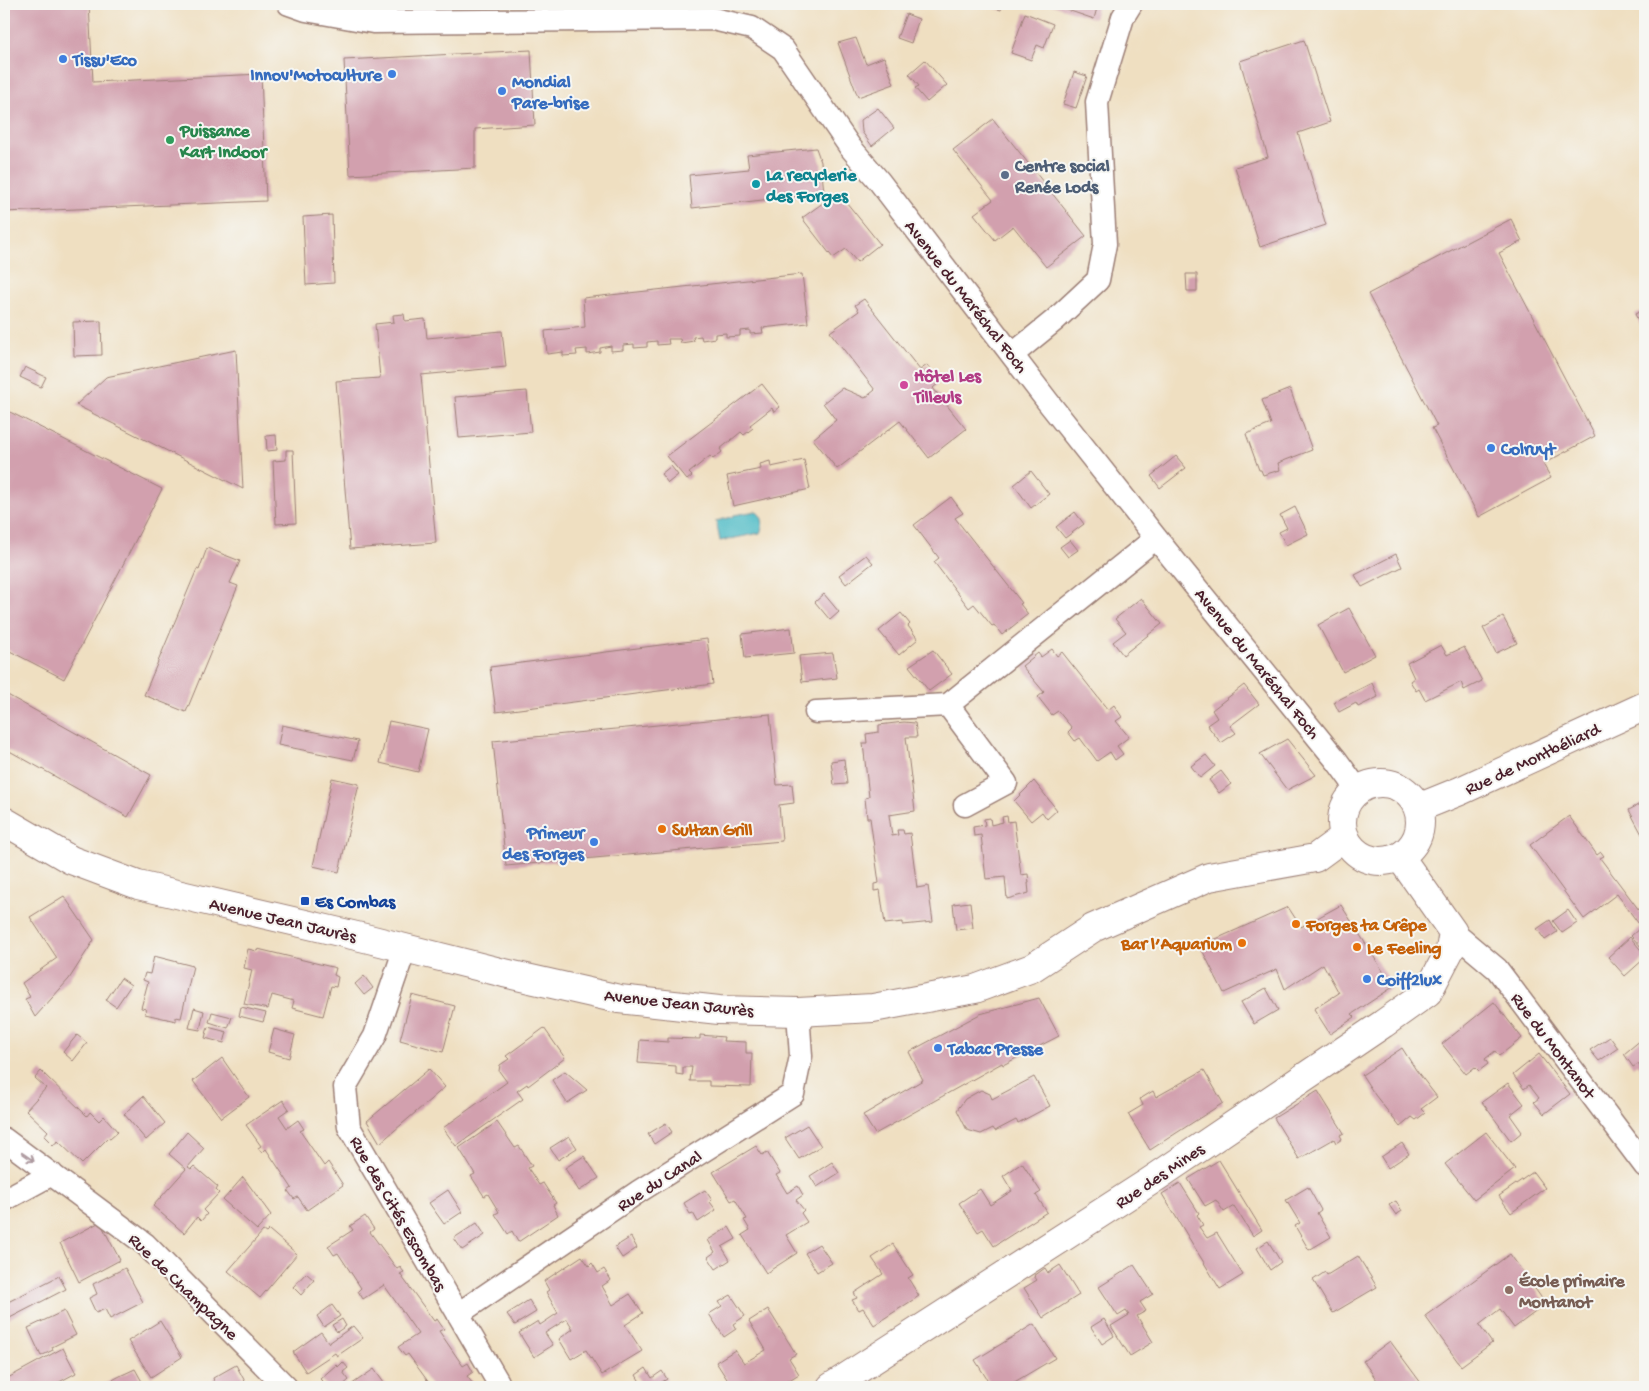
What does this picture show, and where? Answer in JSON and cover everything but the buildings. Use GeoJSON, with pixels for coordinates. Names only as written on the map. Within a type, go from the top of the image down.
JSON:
{"type":"FeatureCollection","features":[{"type":"Feature","properties":{"kind":"street","name":"Avenue du Maréchal Foch"},"geometry":{"type":"LineString","coordinates":[[289,4],[306,10],[373,22],[713,18],[752,28],[783,49],[850,147],[879,181],[1012,355],[1156,538],[1337,761],[1358,790]]}},
{"type":"Feature","properties":{"kind":"street"},"geometry":{"type":"LineString","coordinates":[[1012,355],[1055,320],[1098,280],[1106,244],[1097,102],[1123,17],[1131,4]]}},
{"type":"Feature","properties":{"kind":"street"},"geometry":{"type":"LineString","coordinates":[[816,712],[948,705],[1156,538]]}},
{"type":"Feature","properties":{"kind":"street"},"geometry":{"type":"LineString","coordinates":[[948,705],[1006,784],[965,805]]}},
{"type":"Feature","properties":{"kind":"street","name":"Rue de Montbéliard"},"geometry":{"type":"LineString","coordinates":[[1418,808],[1460,792],[1645,706]]}},
{"type":"Feature","properties":{"kind":"street"},"geometry":{"type":"LineString","coordinates":[[1381,783],[1393,785],[1408,793],[1418,808],[1421,822],[1418,836],[1411,848],[1400,857],[1384,861],[1368,858],[1354,850],[1345,836],[1342,824],[1344,811],[1349,799],[1358,790],[1381,783]]}},
{"type":"Feature","properties":{"kind":"street","name":"Avenue Jean Jaurès"},"geometry":{"type":"LineString","coordinates":[[4,821],[71,860],[138,885],[619,999],[719,1010],[798,1012],[872,1008],[974,989],[1032,968],[1093,928],[1209,877],[1315,858],[1345,836]]}},
{"type":"Feature","properties":{"kind":"street"},"geometry":{"type":"LineString","coordinates":[[1400,857],[1453,932]]}},
{"type":"Feature","properties":{"kind":"street","name":"Rue du Montanot"},"geometry":{"type":"LineString","coordinates":[[1453,932],[1497,970],[1645,1166]]}},
{"type":"Feature","properties":{"kind":"street","name":"Rue des Mines"},"geometry":{"type":"LineString","coordinates":[[831,1387],[1150,1182],[1428,992],[1450,950],[1453,932]]}},
{"type":"Feature","properties":{"kind":"street","name":"Rue des Cités Escombas"},"geometry":{"type":"LineString","coordinates":[[405,948],[375,1036],[345,1087],[349,1128],[498,1382],[498,1387]]}},
{"type":"Feature","properties":{"kind":"street","name":"Rue du Canal"},"geometry":{"type":"LineString","coordinates":[[458,1314],[638,1192],[793,1094],[801,1056],[798,1012]]}},
{"type":"Feature","properties":{"kind":"street","name":"Rue de Champagne"},"geometry":{"type":"LineString","coordinates":[[4,1140],[146,1244],[286,1387]]}},
{"type":"Feature","properties":{"kind":"street"},"geometry":{"type":"LineString","coordinates":[[4,1200],[52,1174]]}},
{"type":"Feature","properties":{"kind":"water"},"geometry":{"type":"Polygon","coordinates":[[[756,511],[761,516],[762,521],[760,533],[720,541],[716,521],[756,511]]]}},
{"type":"Feature","properties":{"kind":"place","name":"Tissu'Eco"},"geometry":{"type":"Point","coordinates":[63,59]}},
{"type":"Feature","properties":{"kind":"place","name":"Innov'Motoculture"},"geometry":{"type":"Point","coordinates":[392,74]}},
{"type":"Feature","properties":{"kind":"place","name":"Mondial Pare-brise"},"geometry":{"type":"Point","coordinates":[502,91]}},
{"type":"Feature","properties":{"kind":"place","name":"Puissance Kart Indoor"},"geometry":{"type":"Point","coordinates":[170,140]}},
{"type":"Feature","properties":{"kind":"place","name":"Centre social Renée Lods"},"geometry":{"type":"Point","coordinates":[1005,175]}},
{"type":"Feature","properties":{"kind":"place","name":"La recyclerie des Forges"},"geometry":{"type":"Point","coordinates":[756,184]}},
{"type":"Feature","properties":{"kind":"place","name":"Hôtel Les Tilleuls"},"geometry":{"type":"Point","coordinates":[904,385]}},
{"type":"Feature","properties":{"kind":"place","name":"Colruyt"},"geometry":{"type":"Point","coordinates":[1491,448]}},
{"type":"Feature","properties":{"kind":"place","name":"Sultan Grill"},"geometry":{"type":"Point","coordinates":[662,829]}},
{"type":"Feature","properties":{"kind":"place","name":"Primeur des Forges"},"geometry":{"type":"Point","coordinates":[594,842]}},
{"type":"Feature","properties":{"kind":"place","name":"Es Combas"},"geometry":{"type":"Point","coordinates":[305,901]}},
{"type":"Feature","properties":{"kind":"place","name":"Forges ta Crêpe"},"geometry":{"type":"Point","coordinates":[1296,924]}},
{"type":"Feature","properties":{"kind":"place","name":"Bar l’Aquarium"},"geometry":{"type":"Point","coordinates":[1242,943]}},
{"type":"Feature","properties":{"kind":"place","name":"Le Feeling"},"geometry":{"type":"Point","coordinates":[1357,947]}},
{"type":"Feature","properties":{"kind":"place","name":"Coiff2lux"},"geometry":{"type":"Point","coordinates":[1367,979]}},
{"type":"Feature","properties":{"kind":"place","name":"Tabac Presse"},"geometry":{"type":"Point","coordinates":[938,1048]}},
{"type":"Feature","properties":{"kind":"place","name":"École primaire Montanot"},"geometry":{"type":"Point","coordinates":[1509,1290]}}]}
